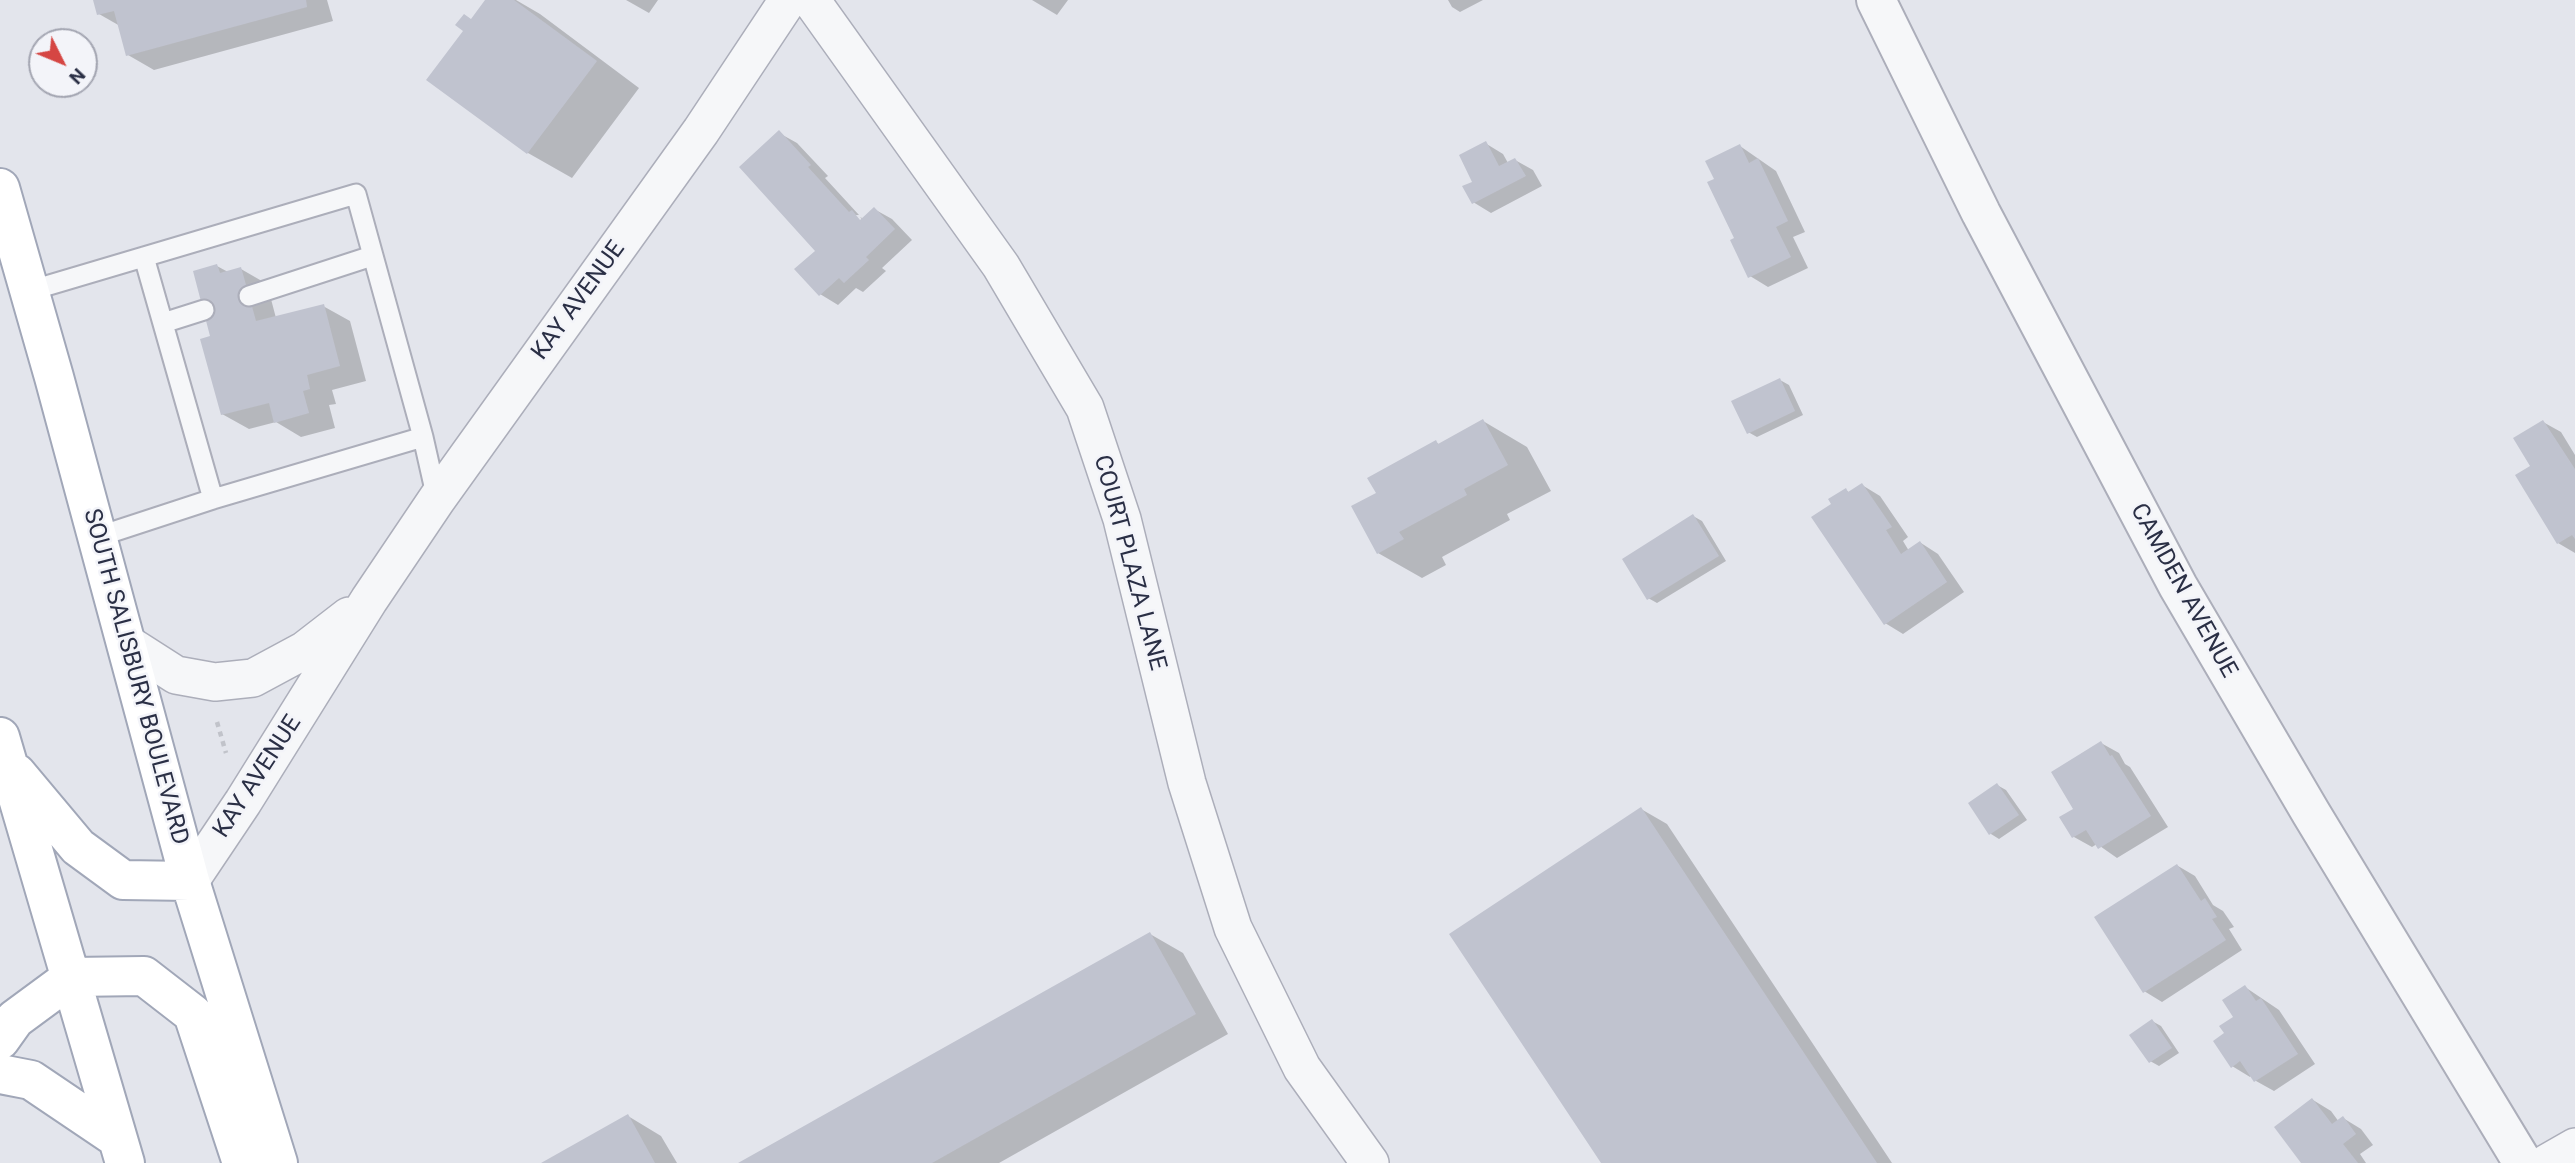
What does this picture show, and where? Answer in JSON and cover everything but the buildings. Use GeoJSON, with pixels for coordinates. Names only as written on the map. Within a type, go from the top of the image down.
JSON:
{"type":"FeatureCollection","features":[{"type":"Feature","properties":{"kind":"main road","name":"SOUTH SALISBURY BOULEVARD"},"geometry":{"type":"LineString","coordinates":[[0,188],[190,881],[278,1163]]}},
{"type":"Feature","properties":{"kind":"main road"},"geometry":{"type":"LineString","coordinates":[[4,750],[78,847],[123,880],[190,881]]}},
{"type":"Feature","properties":{"kind":"main road"},"geometry":{"type":"LineString","coordinates":[[4,750],[121,1150]]}},
{"type":"Feature","properties":{"kind":"main road"},"geometry":{"type":"LineString","coordinates":[[0,1040],[15,1019],[72,977],[144,975],[193,1014],[242,1163]]}},
{"type":"Feature","properties":{"kind":"main road"},"geometry":{"type":"LineString","coordinates":[[0,1074],[31,1080],[121,1150]]}},
{"type":"Feature","properties":{"kind":"street","name":"KAY AVENUE"},"geometry":{"type":"LineString","coordinates":[[190,881],[243,802],[369,600],[437,499],[701,131],[788,0]]}},
{"type":"Feature","properties":{"kind":"street","name":"COURT PLAZA LANE"},"geometry":{"type":"LineString","coordinates":[[811,0],[1001,266],[1084,408],[1122,519],[1187,783],[1233,928],[1302,1068],[1370,1163]]}},
{"type":"Feature","properties":{"kind":"street","name":"CAMDEN AVENUE"},"geometry":{"type":"LineString","coordinates":[[1876,0],[1999,247],[2178,586],[2311,813],[2524,1163]]}},
{"type":"Feature","properties":{"kind":"street","name":"KAY AVENUE"},"geometry":{"type":"LineString","coordinates":[[126,643],[176,675],[215,682],[253,678],[305,650],[369,600]]}},
{"type":"Feature","properties":{"kind":"street"},"geometry":{"type":"LineString","coordinates":[[2547,1163],[2575,1147]]}},
{"type":"Feature","properties":{"kind":"lane"},"geometry":{"type":"LineString","coordinates":[[29,291],[356,194],[423,437],[437,499]]}},
{"type":"Feature","properties":{"kind":"lane"},"geometry":{"type":"LineString","coordinates":[[249,296],[372,256]]}},
{"type":"Feature","properties":{"kind":"lane"},"geometry":{"type":"LineString","coordinates":[[144,257],[213,499]]}},
{"type":"Feature","properties":{"kind":"lane"},"geometry":{"type":"LineString","coordinates":[[163,323],[204,310]]}},
{"type":"Feature","properties":{"kind":"lane"},"geometry":{"type":"LineString","coordinates":[[97,537],[213,499],[423,437]]}},
{"type":"Feature","properties":{"kind":"path"},"geometry":{"type":"LineString","coordinates":[[215,716],[230,764]]}}]}
